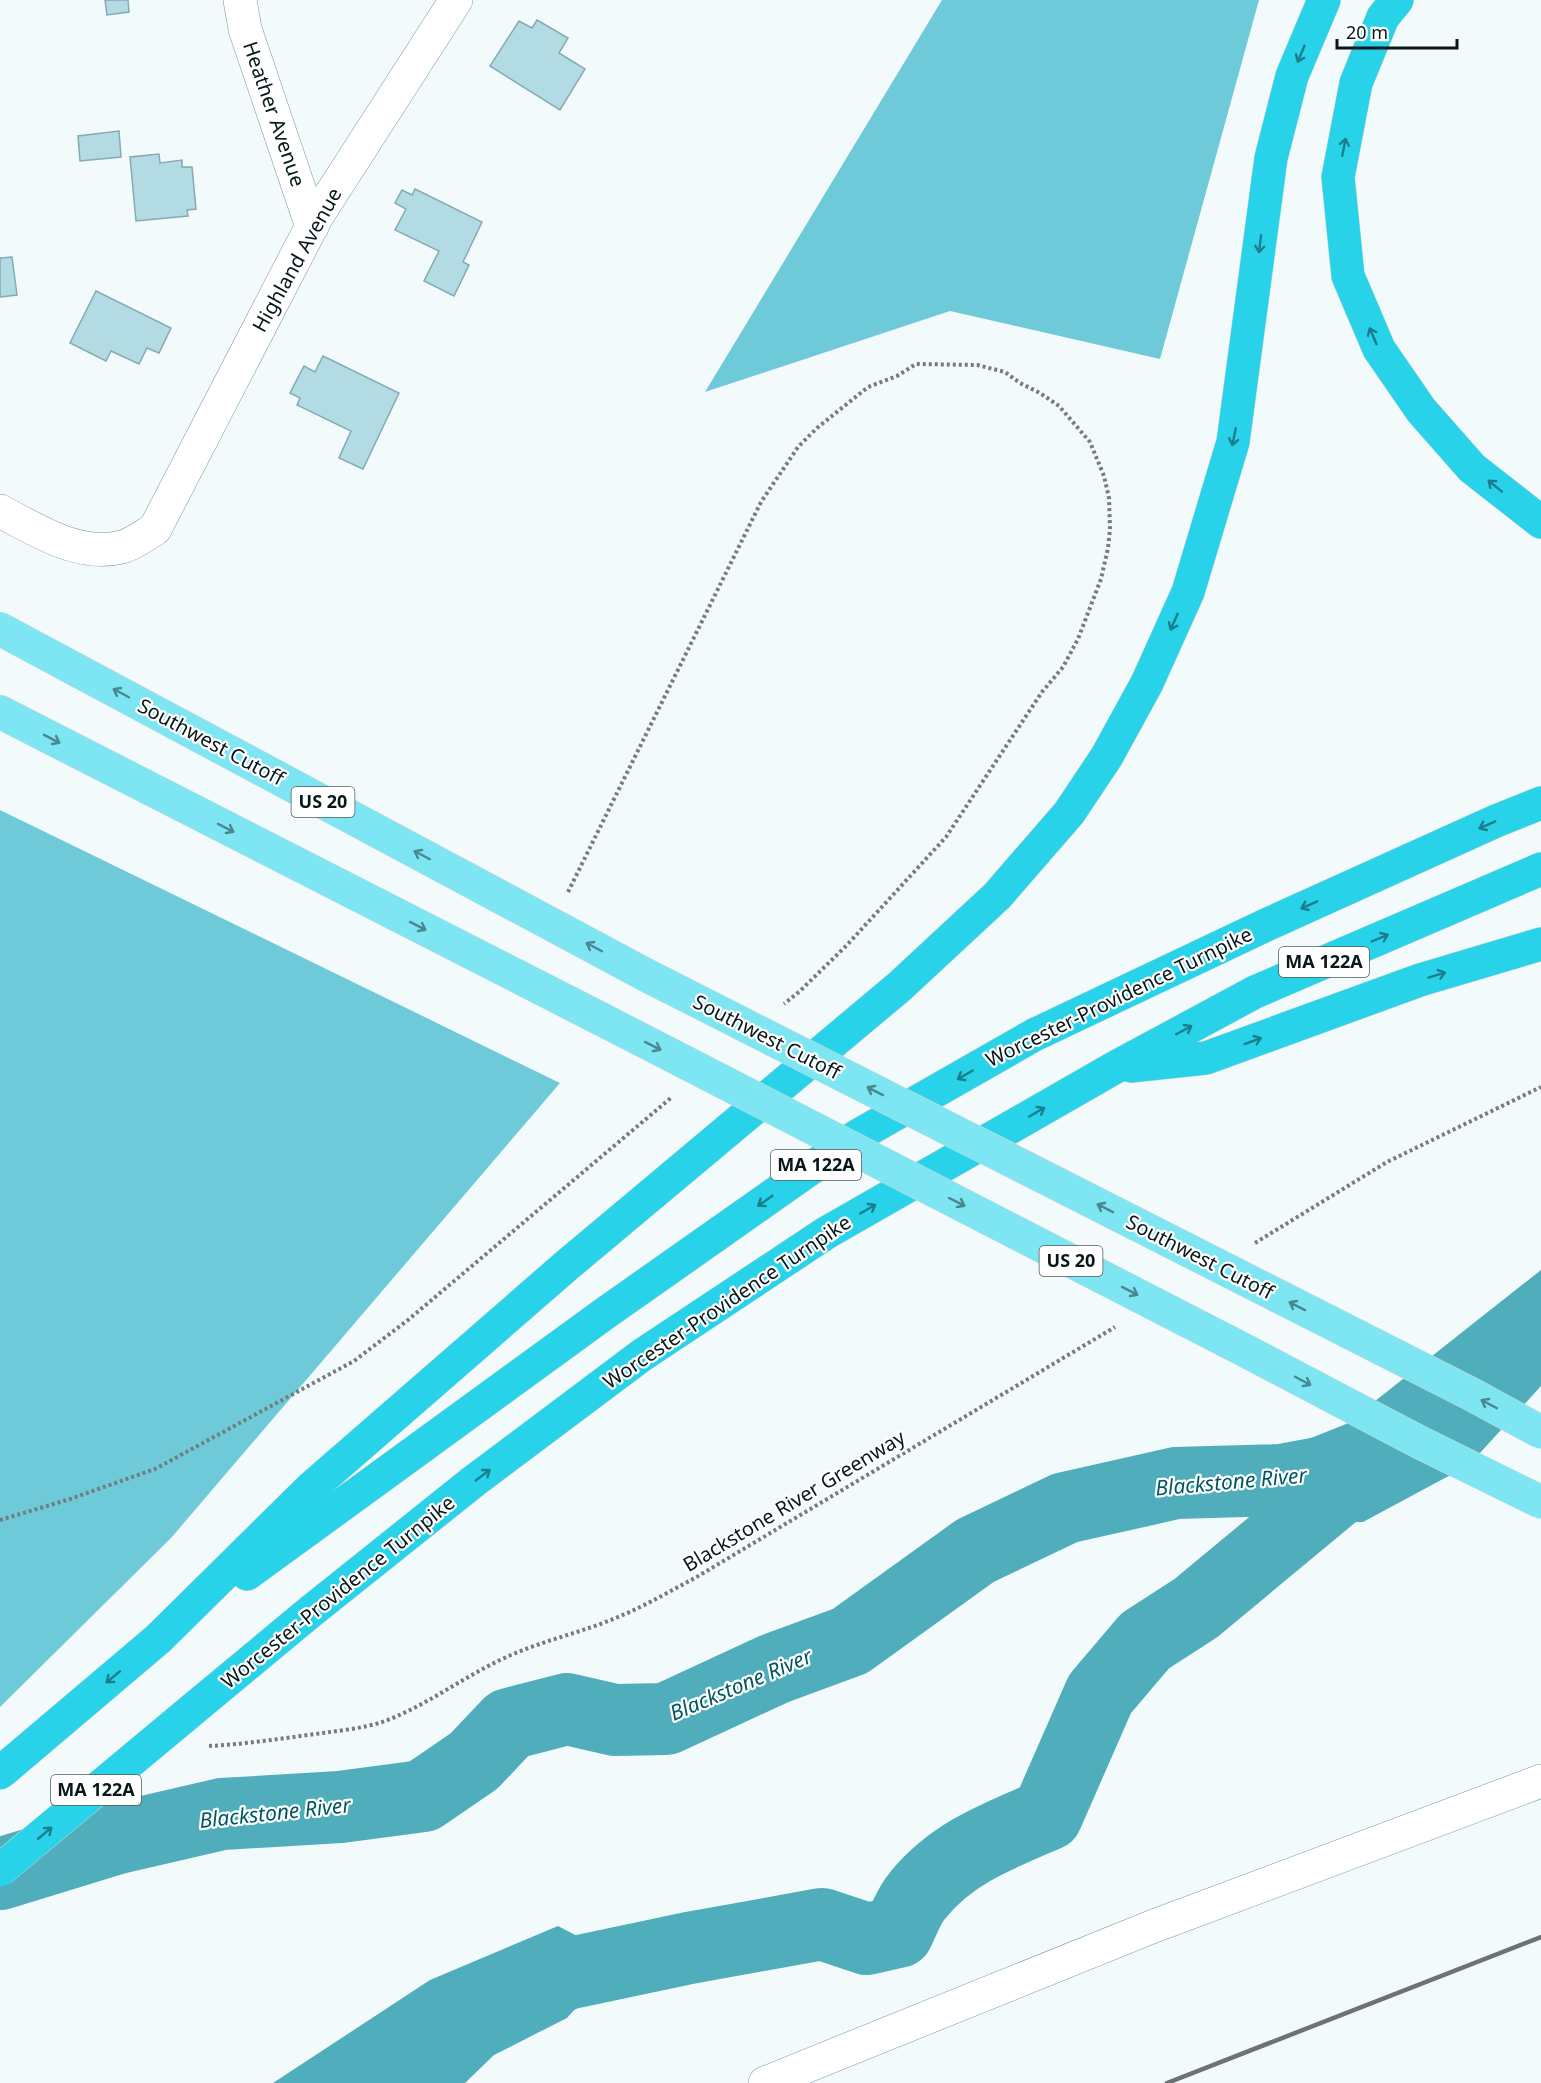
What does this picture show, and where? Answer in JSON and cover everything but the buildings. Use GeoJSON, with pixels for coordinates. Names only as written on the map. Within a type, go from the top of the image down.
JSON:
{"type":"FeatureCollection","features":[{"type":"Feature","properties":{"kind":"highway"},"geometry":{"type":"LineString","coordinates":[[158,1639],[311,1488],[566,1266],[899,987],[997,896],[1069,813],[1107,756],[1147,683],[1188,592],[1233,442],[1271,158],[1292,76],[1324,0]]}},
{"type":"Feature","properties":{"kind":"highway"},"geometry":{"type":"LineString","coordinates":[[1397,0],[1383,17],[1356,83],[1338,177],[1348,276],[1379,349],[1421,410],[1472,468],[1541,522]]}},
{"type":"Feature","properties":{"kind":"highway","name":"Worcester-Providence Turnpike"},"geometry":{"type":"LineString","coordinates":[[0,1773],[158,1639],[604,1314],[857,1136],[1034,1035],[1266,925],[1541,803]]}},
{"type":"Feature","properties":{"kind":"highway","name":"Worcester-Providence Turnpike"},"geometry":{"type":"LineString","coordinates":[[0,1870],[309,1612],[438,1510],[642,1355],[826,1233],[1114,1068],[1255,992],[1541,869]]}},
{"type":"Feature","properties":{"kind":"highway"},"geometry":{"type":"LineString","coordinates":[[1114,1068],[1206,1058],[1420,980],[1541,944]]}},
{"type":"Feature","properties":{"kind":"main road","name":"Southwest Cutoff"},"geometry":{"type":"LineString","coordinates":[[0,629],[646,975],[1471,1394],[1541,1432]]}},
{"type":"Feature","properties":{"kind":"main road","name":"US 20"},"geometry":{"type":"LineString","coordinates":[[0,712],[1246,1350],[1419,1442],[1541,1502]]}},
{"type":"Feature","properties":{"kind":"street","name":"Heather Avenue"},"geometry":{"type":"LineString","coordinates":[[240,0],[245,29],[312,227]]}},
{"type":"Feature","properties":{"kind":"street","name":"Highland Avenue"},"geometry":{"type":"LineString","coordinates":[[0,511],[51,538],[92,551],[123,547],[154,530],[312,227],[456,0]]}},
{"type":"Feature","properties":{"kind":"street"},"geometry":{"type":"LineString","coordinates":[[765,2083],[1154,1926],[1541,1780]]}},
{"type":"Feature","properties":{"kind":"path"},"geometry":{"type":"LineString","coordinates":[[549,923],[576,878],[761,502],[798,447],[868,387],[897,376],[916,364],[977,365],[1005,372],[1059,406],[1090,442],[1104,476],[1108,498],[1110,529],[1101,579],[1078,639],[1063,667],[1042,692],[946,837],[847,945],[782,1006]]}},
{"type":"Feature","properties":{"kind":"path"},"geometry":{"type":"LineString","coordinates":[[1253,1244],[1387,1162],[1541,1087]]}},
{"type":"Feature","properties":{"kind":"path"},"geometry":{"type":"LineString","coordinates":[[0,1520],[67,1500],[155,1469],[354,1361],[408,1320],[680,1090]]}},
{"type":"Feature","properties":{"kind":"path","name":"Blackstone River Greenway"},"geometry":{"type":"LineString","coordinates":[[204,1746],[250,1743],[383,1722],[415,1707],[478,1670],[511,1655],[645,1605],[705,1572],[1121,1323]]}},
{"type":"Feature","properties":{"kind":"shaded area"},"geometry":{"type":"Polygon","coordinates":[[[942,0],[1259,0],[1160,359],[950,311],[705,392],[942,0]]]}},
{"type":"Feature","properties":{"kind":"shaded area"},"geometry":{"type":"Polygon","coordinates":[[[0,810],[560,1083],[171,1538],[0,1707],[0,810]]]}},
{"type":"Feature","properties":{"kind":"shaded area"},"geometry":{"type":"Polygon","coordinates":[[[1541,1270],[1541,1386],[1469,1465],[1363,1522],[1297,1523],[1247,1501],[1234,1469],[1346,1424],[1541,1270]]]}},
{"type":"Feature","properties":{"kind":"shaded area"},"geometry":{"type":"Polygon","coordinates":[[[558,1926],[579,1937],[591,1954],[590,1992],[567,2018],[494,2055],[465,2083],[273,2083],[430,1980],[558,1926]]]}},
{"type":"Feature","properties":{"kind":"waterway","name":"Blackstone River"},"geometry":{"type":"LineString","coordinates":[[369,2083],[480,2014],[566,1974],[689,1948],[822,1924],[867,1939],[898,1932],[915,1899],[931,1880],[946,1868],[977,1847],[1047,1815],[1100,1694],[1145,1641],[1196,1608],[1367,1466]]}},
{"type":"Feature","properties":{"kind":"waterway","name":"Blackstone River"},"geometry":{"type":"LineString","coordinates":[[0,1874],[114,1839],[222,1814],[340,1807],[423,1796],[474,1761],[509,1724],[567,1709],[615,1720],[666,1719],[774,1669],[850,1641],[975,1551],[1065,1508],[1176,1483],[1282,1480],[1336,1470]]}},
{"type":"Feature","properties":{"kind":"railway"},"geometry":{"type":"LineString","coordinates":[[1167,2083],[1541,1937]]}}]}
